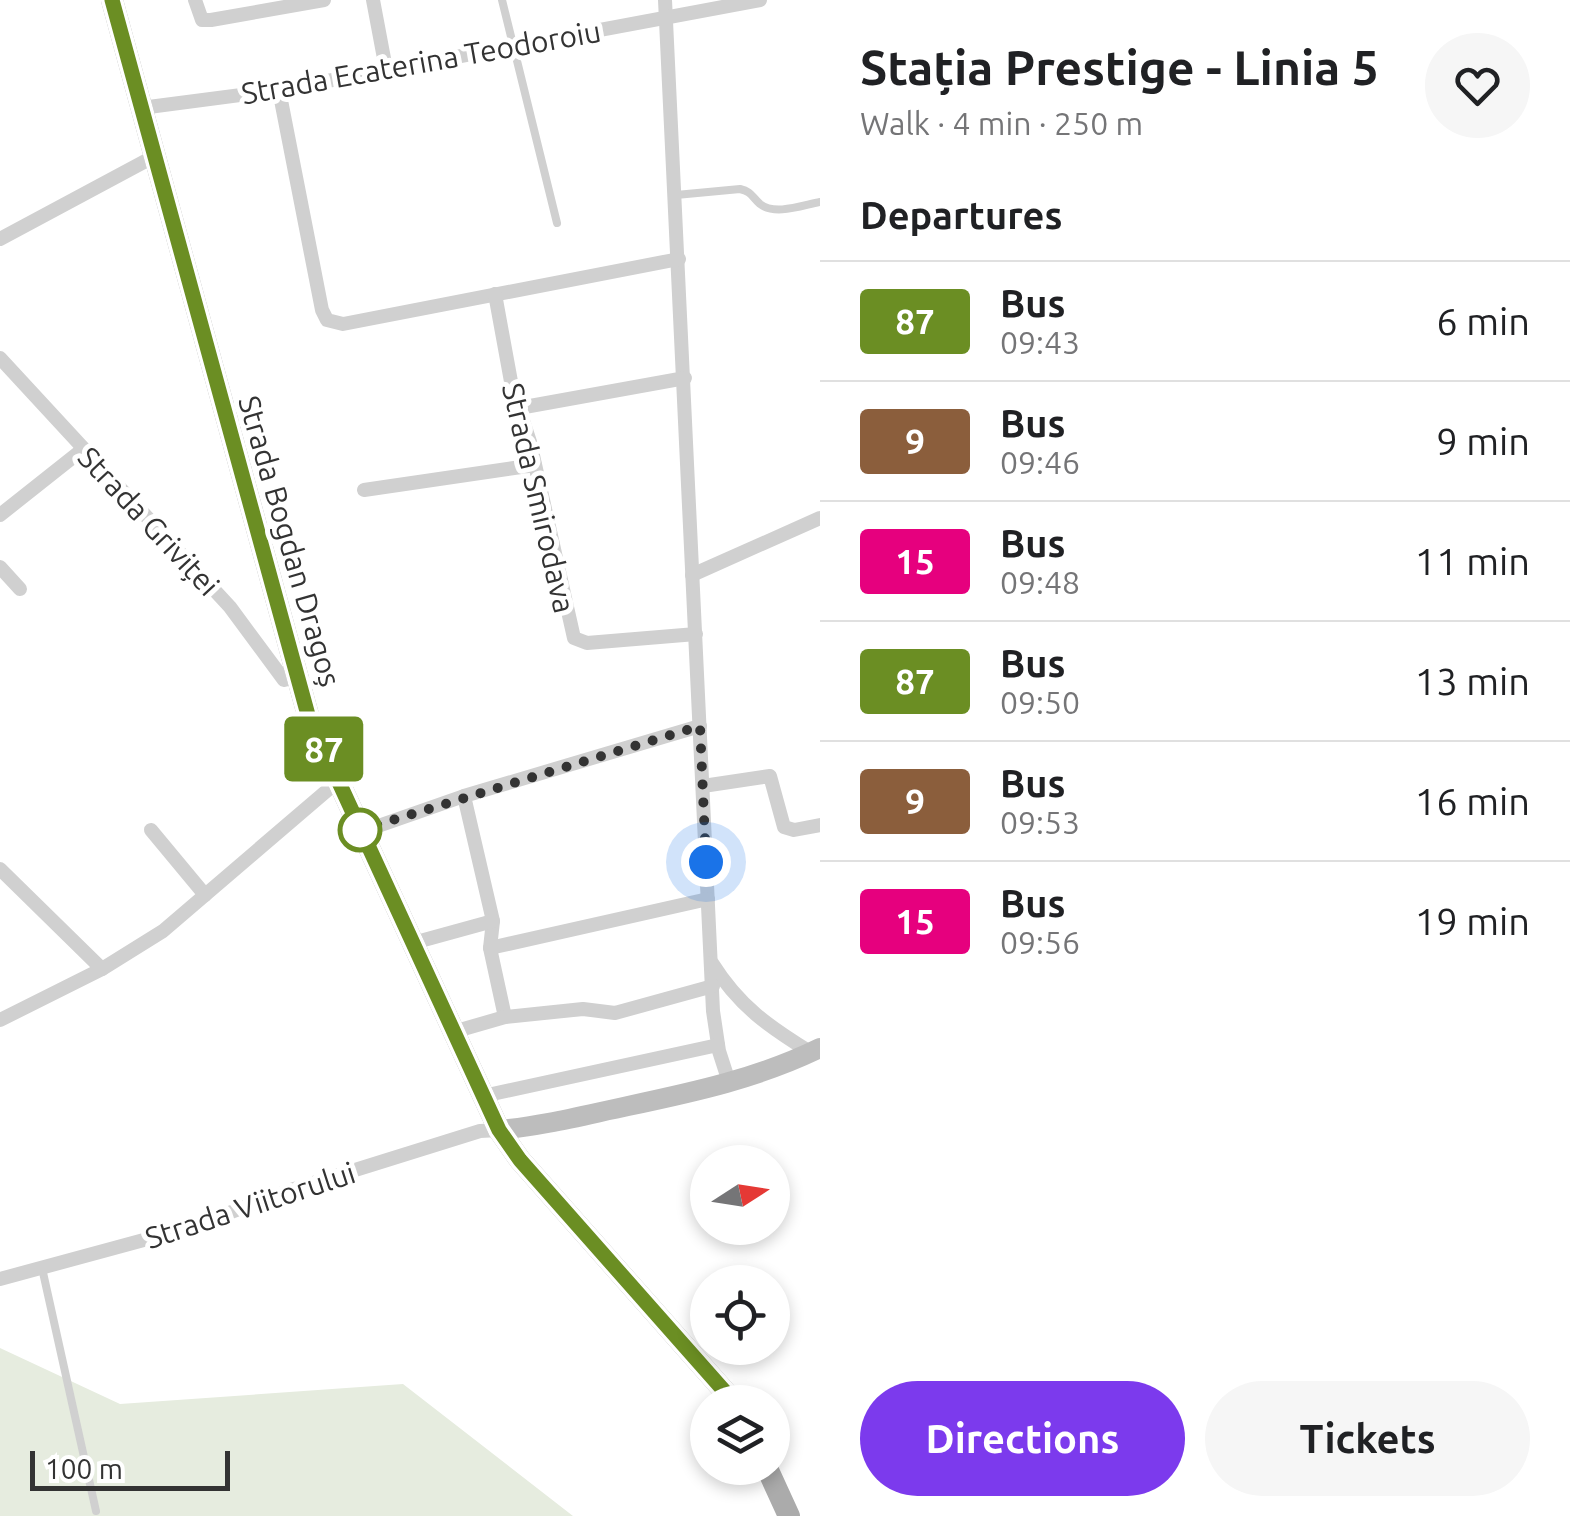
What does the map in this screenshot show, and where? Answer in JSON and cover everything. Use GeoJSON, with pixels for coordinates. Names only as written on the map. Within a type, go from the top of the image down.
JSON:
{"type":"FeatureCollection","features":[{"type":"Feature","properties":{"kind":"main road","name":"Strada Bogdan Dragoș"},"geometry":{"type":"LineString","coordinates":[[112,0],[308,715],[499,1130],[520,1160],[719,1385]]}},
{"type":"Feature","properties":{"kind":"main road"},"geometry":{"type":"LineString","coordinates":[[499,1130],[531,1127],[729,1082],[815,1050]]}},
{"type":"Feature","properties":{"kind":"main road"},"geometry":{"type":"LineString","coordinates":[[775,1485],[789,1516]]}},
{"type":"Feature","properties":{"kind":"street"},"geometry":{"type":"LineString","coordinates":[[195,0],[202,20],[324,0]]}},
{"type":"Feature","properties":{"kind":"street"},"geometry":{"type":"LineString","coordinates":[[373,0],[386,69]]}},
{"type":"Feature","properties":{"kind":"street"},"geometry":{"type":"LineString","coordinates":[[666,0],[712,986],[718,1046],[729,1082]]}},
{"type":"Feature","properties":{"kind":"street","name":"Strada Ecaterina Teodoroiu"},"geometry":{"type":"LineString","coordinates":[[141,108],[279,90],[760,0]]}},
{"type":"Feature","properties":{"kind":"street"},"geometry":{"type":"LineString","coordinates":[[279,90],[326,320],[344,324],[679,259]]}},
{"type":"Feature","properties":{"kind":"street"},"geometry":{"type":"LineString","coordinates":[[0,238],[153,157]]}},
{"type":"Feature","properties":{"kind":"street","name":"Strada Smirodava"},"geometry":{"type":"LineString","coordinates":[[496,294],[574,638],[587,643],[696,634]]}},
{"type":"Feature","properties":{"kind":"street","name":"Strada Griviței"},"geometry":{"type":"LineString","coordinates":[[0,358],[250,629],[284,680],[296,677]]}},
{"type":"Feature","properties":{"kind":"street"},"geometry":{"type":"LineString","coordinates":[[519,408],[685,378]]}},
{"type":"Feature","properties":{"kind":"street"},"geometry":{"type":"LineString","coordinates":[[0,516],[82,450]]}},
{"type":"Feature","properties":{"kind":"street"},"geometry":{"type":"LineString","coordinates":[[364,490],[536,465]]}},
{"type":"Feature","properties":{"kind":"street"},"geometry":{"type":"LineString","coordinates":[[692,575],[820,518]]}},
{"type":"Feature","properties":{"kind":"street"},"geometry":{"type":"LineString","coordinates":[[0,567],[20,588]]}},
{"type":"Feature","properties":{"kind":"street"},"geometry":{"type":"LineString","coordinates":[[361,832],[464,796],[700,726]]}},
{"type":"Feature","properties":{"kind":"street"},"geometry":{"type":"LineString","coordinates":[[703,786],[770,776],[784,827],[794,830],[820,825]]}},
{"type":"Feature","properties":{"kind":"street"},"geometry":{"type":"LineString","coordinates":[[0,1020],[102,969],[163,931],[330,788],[340,784]]}},
{"type":"Feature","properties":{"kind":"street"},"geometry":{"type":"LineString","coordinates":[[464,796],[493,921],[490,948],[505,1018]]}},
{"type":"Feature","properties":{"kind":"street"},"geometry":{"type":"LineString","coordinates":[[151,830],[205,895]]}},
{"type":"Feature","properties":{"kind":"street"},"geometry":{"type":"LineString","coordinates":[[0,869],[102,969]]}},
{"type":"Feature","properties":{"kind":"street"},"geometry":{"type":"LineString","coordinates":[[490,948],[708,899]]}},
{"type":"Feature","properties":{"kind":"street"},"geometry":{"type":"LineString","coordinates":[[413,943],[493,921]]}},
{"type":"Feature","properties":{"kind":"street"},"geometry":{"type":"LineString","coordinates":[[712,963],[730,992],[762,1022],[815,1050]]}},
{"type":"Feature","properties":{"kind":"street"},"geometry":{"type":"LineString","coordinates":[[453,1032],[505,1018],[583,1008],[615,1014],[712,986]]}},
{"type":"Feature","properties":{"kind":"street"},"geometry":{"type":"LineString","coordinates":[[483,1096],[718,1046]]}},
{"type":"Feature","properties":{"kind":"street","name":"Strada Viitorului"},"geometry":{"type":"LineString","coordinates":[[0,1279],[188,1228],[292,1190],[480,1131],[499,1130]]}},
{"type":"Feature","properties":{"kind":"lane"},"geometry":{"type":"LineString","coordinates":[[502,0],[557,223]]}},
{"type":"Feature","properties":{"kind":"lane"},"geometry":{"type":"LineString","coordinates":[[676,195],[740,189],[750,191],[771,210],[820,202]]}},
{"type":"Feature","properties":{"kind":"lane"},"geometry":{"type":"LineString","coordinates":[[42,1268],[96,1511]]}},
{"type":"Feature","properties":{"kind":"shaded area"},"geometry":{"type":"Polygon","coordinates":[[[0,1348],[120,1404],[403,1384],[573,1516],[0,1516],[0,1348]]]}},
{"type":"Feature","properties":{"kind":"bus line","name":"87"},"geometry":{"type":"LineString","coordinates":[[112,0],[308,715],[499,1130],[520,1160],[721,1385]]}},
{"type":"Feature","properties":{"kind":"route"},"geometry":{"type":"LineString","coordinates":[[360,830],[700,726],[706,862]]}}]}
